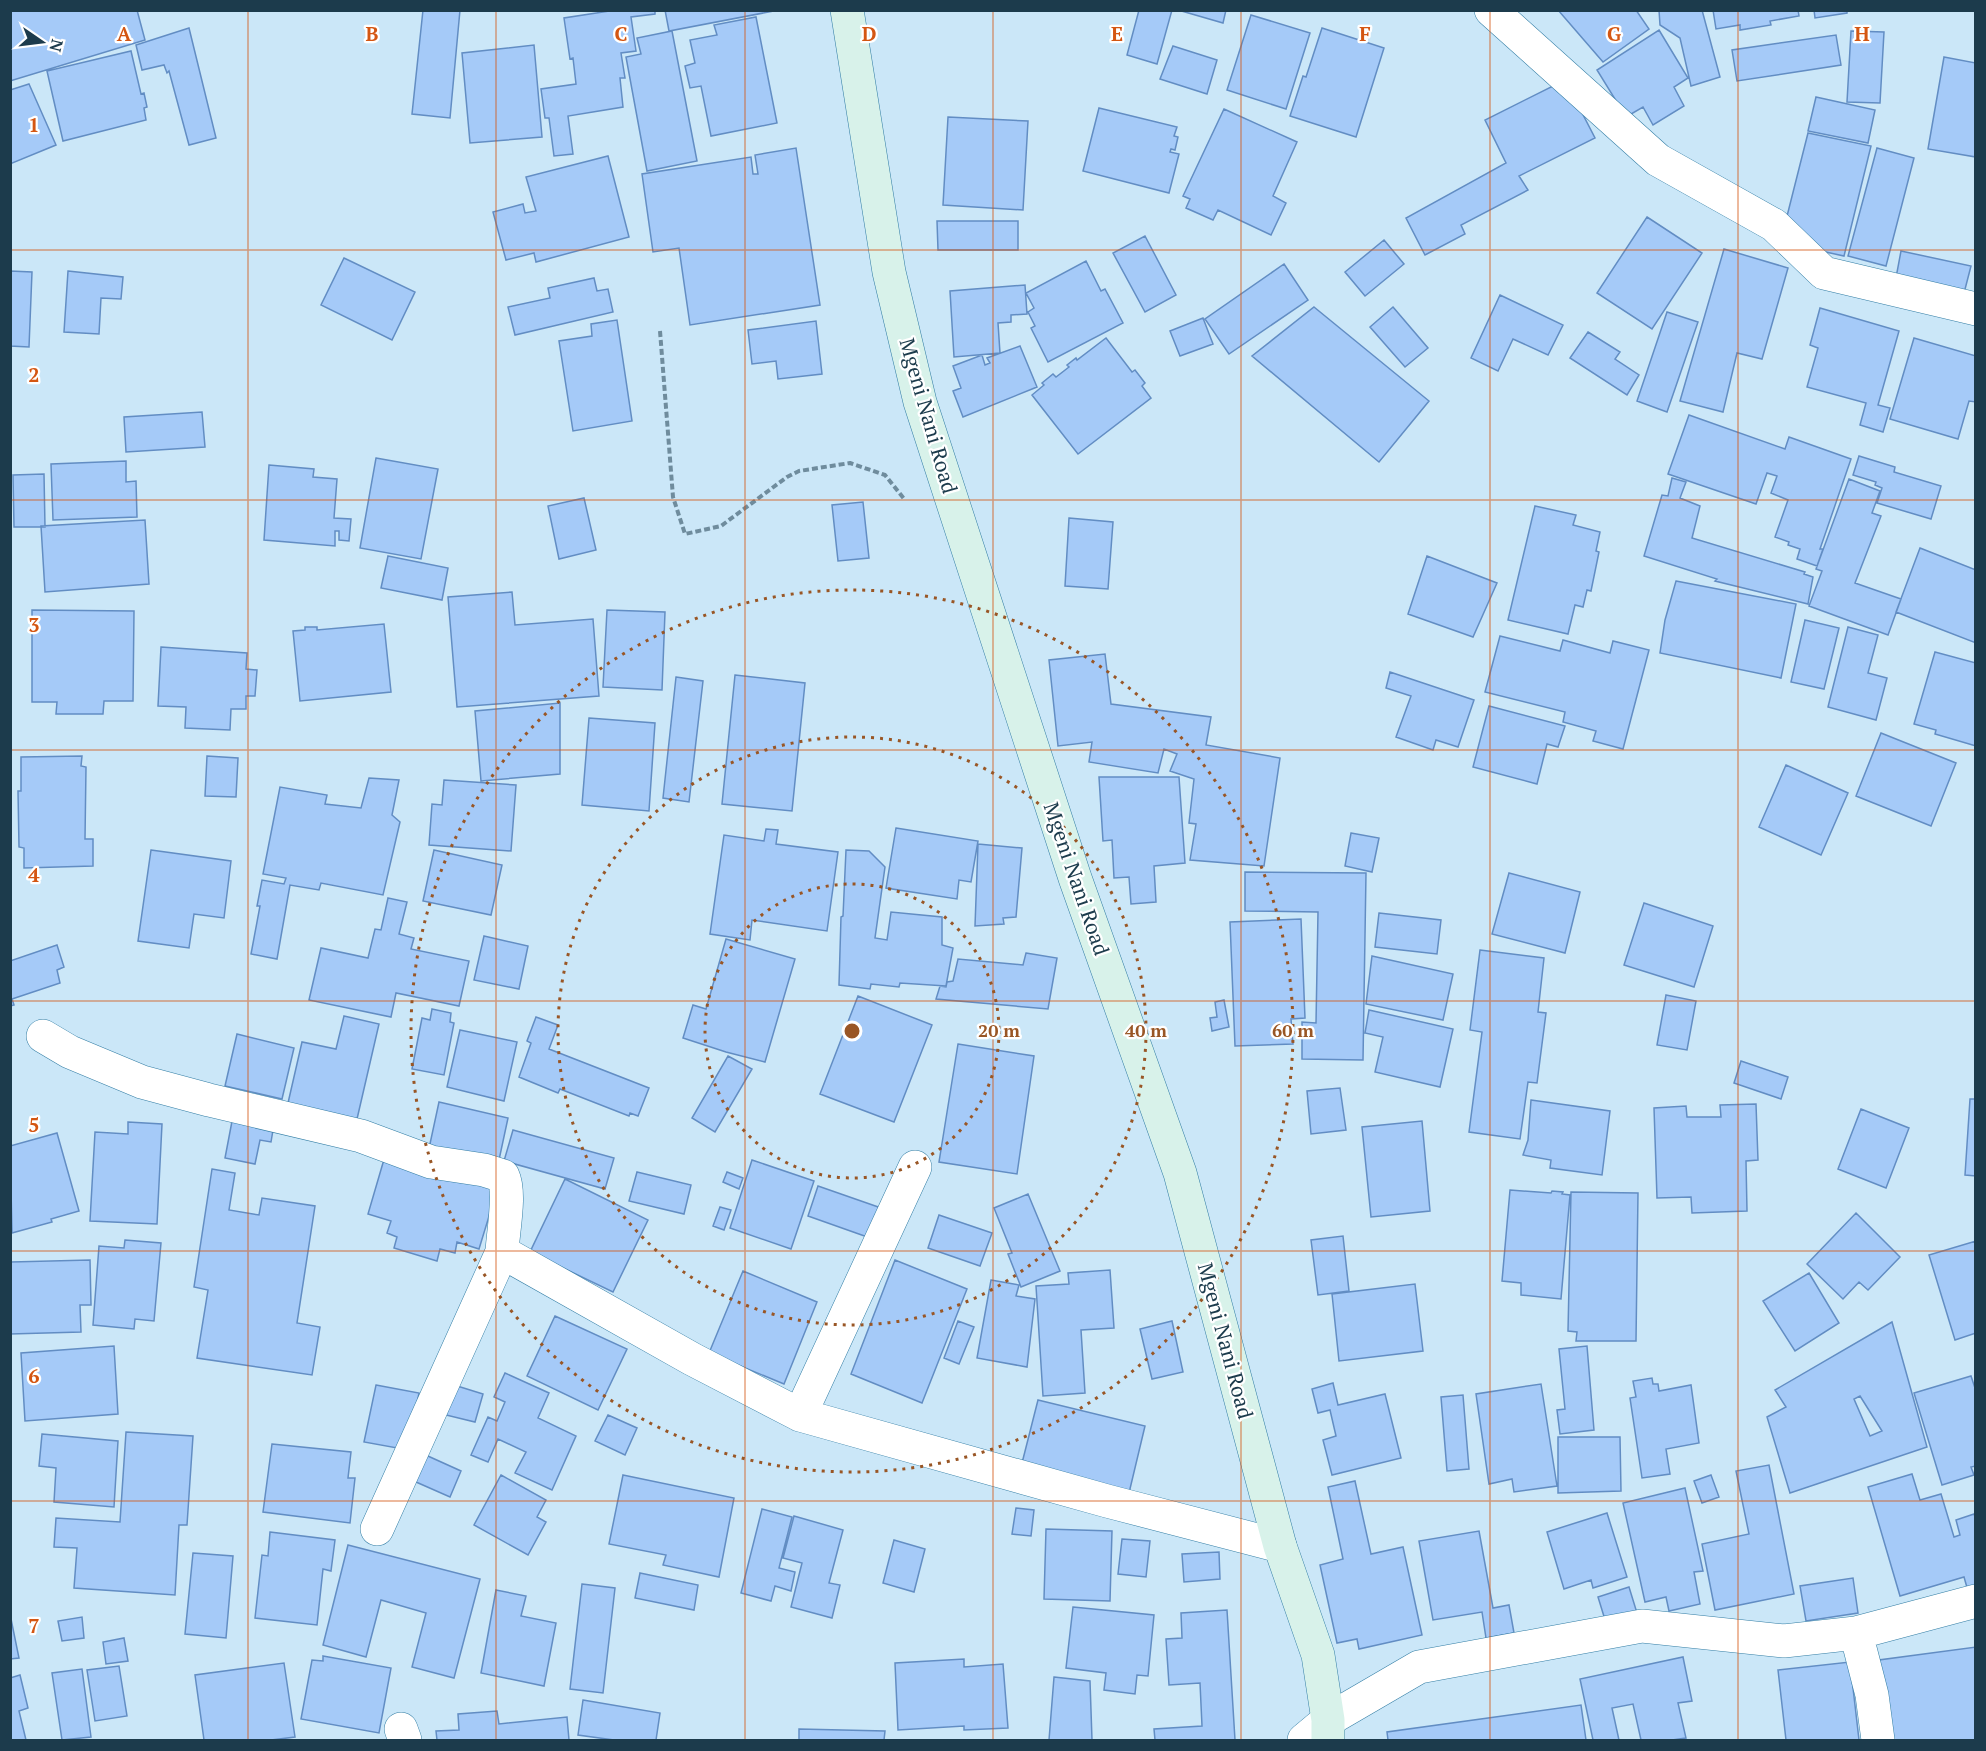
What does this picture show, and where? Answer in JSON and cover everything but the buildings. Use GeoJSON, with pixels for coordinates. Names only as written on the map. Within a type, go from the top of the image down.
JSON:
{"type":"FeatureCollection","features":[{"type":"Feature","properties":{"kind":"street","name":"Mgeni Nani Road"},"geometry":{"type":"LineString","coordinates":[[847,10],[889,272],[920,402],[1075,878],[1180,1173],[1280,1546],[1318,1655],[1320,1734]]}},
{"type":"Feature","properties":{"kind":"street"},"geometry":{"type":"LineString","coordinates":[[1491,10],[1658,160],[1774,225],[1824,273],[1976,309]]}},
{"type":"Feature","properties":{"kind":"street"},"geometry":{"type":"LineString","coordinates":[[43,1036],[70,1052],[142,1082],[361,1136],[430,1162],[484,1170],[503,1176],[507,1195],[502,1252],[377,1529]]}},
{"type":"Feature","properties":{"kind":"street"},"geometry":{"type":"LineString","coordinates":[[800,1415],[915,1167]]}},
{"type":"Feature","properties":{"kind":"street"},"geometry":{"type":"LineString","coordinates":[[502,1252],[692,1359],[800,1415],[1107,1501],[1280,1546]]}},
{"type":"Feature","properties":{"kind":"street"},"geometry":{"type":"LineString","coordinates":[[1320,1734],[1419,1667],[1642,1626],[1784,1641],[1856,1633],[1976,1601]]}},
{"type":"Feature","properties":{"kind":"street"},"geometry":{"type":"LineString","coordinates":[[1856,1633],[1872,1695],[1878,1740]]}},
{"type":"Feature","properties":{"kind":"path"},"geometry":{"type":"LineString","coordinates":[[660,331],[673,498],[685,534],[721,526],[787,477],[799,471],[850,463],[885,475],[918,516],[960,523]]}}]}
